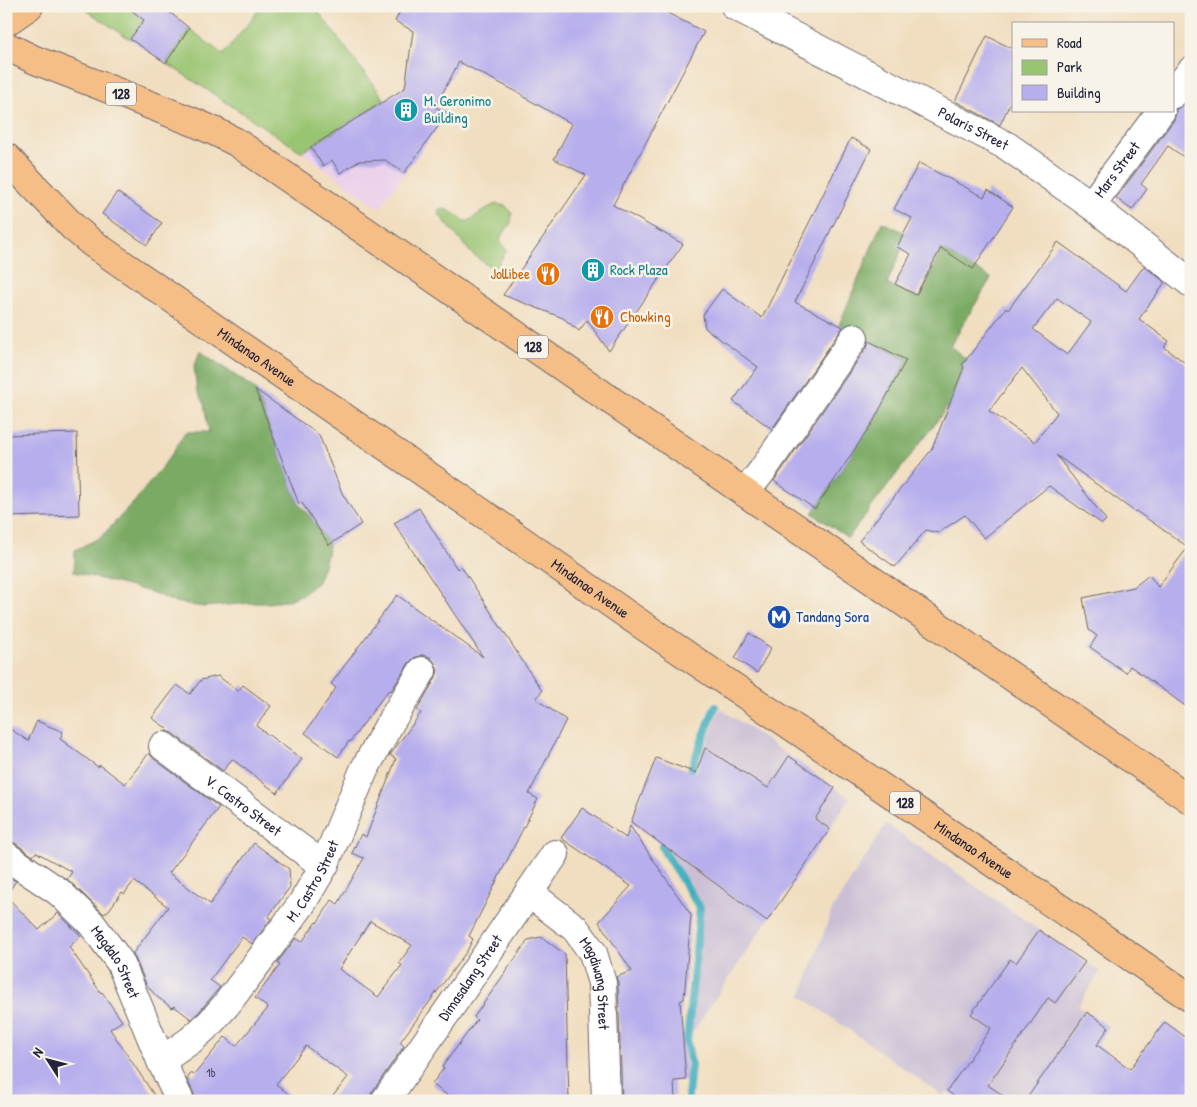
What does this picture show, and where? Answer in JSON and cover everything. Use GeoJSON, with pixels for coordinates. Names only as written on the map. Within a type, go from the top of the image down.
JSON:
{"type":"FeatureCollection","features":[{"type":"Feature","properties":{"kind":"main road"},"geometry":{"type":"LineString","coordinates":[[6,22],[29,6]]}},
{"type":"Feature","properties":{"kind":"main road","name":"128"},"geometry":{"type":"LineString","coordinates":[[6,46],[35,60],[203,126],[236,142],[1191,800]]}},
{"type":"Feature","properties":{"kind":"main road","name":"Mindanao Avenue"},"geometry":{"type":"LineString","coordinates":[[6,157],[74,228],[92,243],[629,616],[1191,998]]}},
{"type":"Feature","properties":{"kind":"street","name":"Polaris Street"},"geometry":{"type":"LineString","coordinates":[[735,6],[1007,146],[1186,270]]}},
{"type":"Feature","properties":{"kind":"street"},"geometry":{"type":"LineString","coordinates":[[1174,93],[1191,71]]}},
{"type":"Feature","properties":{"kind":"street","name":"Mars Street"},"geometry":{"type":"LineString","coordinates":[[1091,205],[1160,112]]}},
{"type":"Feature","properties":{"kind":"street"},"geometry":{"type":"LineString","coordinates":[[745,493],[854,338]]}},
{"type":"Feature","properties":{"kind":"street","name":"M. Castro Street"},"geometry":{"type":"LineString","coordinates":[[161,1061],[191,1040],[209,1024],[226,1005],[301,905],[324,866],[364,770],[422,671]]}},
{"type":"Feature","properties":{"kind":"street","name":"V. Castro Street"},"geometry":{"type":"LineString","coordinates":[[163,746],[324,866]]}},
{"type":"Feature","properties":{"kind":"street","name":"Dimasalang Street"},"geometry":{"type":"LineString","coordinates":[[385,1101],[555,854]]}},
{"type":"Feature","properties":{"kind":"street","name":"Magdalo Street"},"geometry":{"type":"LineString","coordinates":[[6,856],[59,892],[91,923],[109,946],[120,962],[161,1061],[180,1101]]}},
{"type":"Feature","properties":{"kind":"street","name":"Magdiwang Street"},"geometry":{"type":"LineString","coordinates":[[529,893],[575,928],[593,953],[602,983],[606,1101]]}},
{"type":"Feature","properties":{"kind":"shaded area","name":"M. Geronimo Building"},"geometry":{"type":"Polygon","coordinates":[[[412,42],[457,64],[436,106],[448,113],[379,208],[302,152],[405,88],[412,42]]]}},
{"type":"Feature","properties":{"kind":"shaded area"},"geometry":{"type":"Polygon","coordinates":[[[720,708],[850,798],[690,1036],[704,908],[667,848],[720,708]]]}},
{"type":"Feature","properties":{"kind":"shaded area"},"geometry":{"type":"Polygon","coordinates":[[[886,824],[1100,972],[1078,1006],[1109,1027],[1058,1101],[961,1101],[947,1091],[943,1096],[801,996],[832,910],[886,824]]]}},
{"type":"Feature","properties":{"kind":"green space"},"geometry":{"type":"Polygon","coordinates":[[[80,6],[130,6],[129,8],[144,20],[130,39],[80,6]]]}},
{"type":"Feature","properties":{"kind":"green space"},"geometry":{"type":"Polygon","coordinates":[[[265,6],[314,6],[385,100],[302,152],[166,63],[189,28],[223,55],[258,11],[265,6]]]}},
{"type":"Feature","properties":{"kind":"green space"},"geometry":{"type":"Polygon","coordinates":[[[496,204],[506,206],[512,214],[511,223],[500,238],[501,244],[507,250],[494,270],[471,253],[438,213],[439,209],[448,210],[467,222],[496,204]]]}},
{"type":"Feature","properties":{"kind":"green space"},"geometry":{"type":"Polygon","coordinates":[[[882,222],[908,234],[887,284],[920,298],[941,249],[991,278],[950,346],[977,368],[848,538],[812,513],[873,422],[906,360],[839,325],[882,222]]]}},
{"type":"Feature","properties":{"kind":"green space"},"geometry":{"type":"Polygon","coordinates":[[[200,351],[255,389],[299,504],[312,519],[329,545],[318,582],[303,594],[286,601],[203,607],[173,602],[154,593],[74,572],[75,550],[101,537],[136,500],[172,454],[185,432],[209,432],[204,404],[197,390],[194,367],[200,351]]]}},
{"type":"Feature","properties":{"kind":"building"},"geometry":{"type":"Polygon","coordinates":[[[126,6],[162,6],[189,28],[166,63],[130,39],[144,20],[126,6]]]}},
{"type":"Feature","properties":{"kind":"building"},"geometry":{"type":"Polygon","coordinates":[[[403,6],[654,6],[704,32],[613,205],[683,244],[609,351],[587,320],[579,331],[563,318],[503,295],[586,175],[554,159],[572,124],[523,95],[459,62],[435,107],[448,113],[404,173],[385,160],[359,161],[340,173],[332,160],[323,166],[311,147],[405,88],[413,31],[395,21],[403,6]]]}},
{"type":"Feature","properties":{"kind":"building"},"geometry":{"type":"Polygon","coordinates":[[[987,36],[1012,48],[1012,99],[1000,125],[955,101],[987,36]]]}},
{"type":"Feature","properties":{"kind":"building"},"geometry":{"type":"Polygon","coordinates":[[[1191,97],[1191,162],[1168,146],[1141,184],[1147,189],[1132,210],[1116,198],[1174,120],[1176,109],[1185,104],[1191,97]]]}},
{"type":"Feature","properties":{"kind":"building"},"geometry":{"type":"Polygon","coordinates":[[[851,138],[871,149],[795,302],[843,327],[772,429],[733,401],[758,367],[705,328],[703,315],[722,289],[762,318],[851,138]]]}},
{"type":"Feature","properties":{"kind":"building"},"geometry":{"type":"Polygon","coordinates":[[[919,163],[984,197],[988,190],[1013,207],[973,269],[941,248],[916,295],[895,284],[911,254],[897,247],[912,218],[894,209],[919,163]]]}},
{"type":"Feature","properties":{"kind":"building"},"geometry":{"type":"Polygon","coordinates":[[[117,192],[162,223],[147,245],[102,214],[117,192]]]}},
{"type":"Feature","properties":{"kind":"building"},"geometry":{"type":"Polygon","coordinates":[[[1058,242],[1126,291],[1144,266],[1165,282],[1139,319],[1169,341],[1164,347],[1191,367],[1191,710],[1130,666],[1126,673],[1090,647],[1097,636],[1089,630],[1083,598],[1134,587],[1149,575],[1158,587],[1188,547],[1135,512],[1056,455],[1106,520],[1102,524],[1049,486],[984,538],[965,515],[938,533],[926,530],[895,567],[859,541],[932,449],[964,367],[962,365],[1006,308],[1008,310],[1058,242]],[[1057,298],[1033,329],[1067,355],[1091,322],[1057,298]],[[1022,368],[989,411],[1035,442],[1057,413],[1022,368]]]}},
{"type":"Feature","properties":{"kind":"building"},"geometry":{"type":"Polygon","coordinates":[[[869,341],[906,360],[873,422],[815,509],[774,481],[867,347],[869,341]]]}},
{"type":"Feature","properties":{"kind":"building"},"geometry":{"type":"Polygon","coordinates":[[[255,389],[319,435],[342,493],[361,524],[329,545],[302,503],[299,504],[255,389]]]}},
{"type":"Feature","properties":{"kind":"building"},"geometry":{"type":"Polygon","coordinates":[[[77,433],[79,515],[6,517],[6,435],[77,433]]]}},
{"type":"Feature","properties":{"kind":"building"},"geometry":{"type":"Polygon","coordinates":[[[419,508],[457,569],[461,566],[542,691],[536,699],[566,720],[529,794],[538,799],[469,936],[473,939],[467,951],[400,1042],[404,1046],[372,1092],[369,1101],[329,1101],[348,1077],[306,1046],[276,1084],[297,1101],[195,1101],[187,1079],[191,1073],[194,1075],[225,1037],[236,1046],[268,1008],[255,998],[280,965],[277,963],[296,938],[302,942],[332,900],[338,904],[364,858],[352,853],[361,834],[366,837],[396,759],[390,755],[421,713],[417,710],[438,671],[430,657],[422,655],[414,658],[391,691],[389,690],[383,697],[338,757],[305,733],[336,688],[331,684],[397,595],[483,657],[394,523],[419,508]],[[370,921],[339,969],[378,997],[402,965],[399,963],[412,945],[370,921]]]}},
{"type":"Feature","properties":{"kind":"building"},"geometry":{"type":"Polygon","coordinates":[[[749,633],[771,648],[757,673],[735,658],[749,633]]]}},
{"type":"Feature","properties":{"kind":"building"},"geometry":{"type":"Polygon","coordinates":[[[218,676],[238,691],[243,685],[271,706],[256,726],[302,759],[277,793],[232,759],[223,771],[172,733],[166,731],[168,729],[152,718],[177,685],[190,694],[201,680],[218,676]]]}},
{"type":"Feature","properties":{"kind":"building"},"geometry":{"type":"Polygon","coordinates":[[[37,721],[63,732],[60,739],[125,784],[149,753],[154,759],[219,807],[169,873],[210,904],[254,843],[289,869],[290,887],[268,917],[271,919],[252,944],[242,937],[210,980],[220,987],[191,1019],[174,1006],[172,1008],[156,996],[146,984],[133,953],[168,907],[134,881],[104,914],[67,879],[72,872],[36,852],[33,856],[15,843],[6,841],[6,726],[28,741],[37,721]]]}},
{"type":"Feature","properties":{"kind":"building"},"geometry":{"type":"Polygon","coordinates":[[[705,748],[768,788],[789,756],[835,788],[815,819],[830,829],[767,921],[631,822],[656,758],[696,773],[705,748]]]}},
{"type":"Feature","properties":{"kind":"building"},"geometry":{"type":"Polygon","coordinates":[[[582,808],[626,838],[630,826],[691,915],[684,999],[680,1001],[686,1080],[674,1081],[675,1101],[622,1101],[618,982],[616,977],[632,971],[599,922],[631,886],[561,838],[582,808]]]}},
{"type":"Feature","properties":{"kind":"building"},"geometry":{"type":"Polygon","coordinates":[[[6,875],[16,881],[6,895],[6,875]]]}},
{"type":"Feature","properties":{"kind":"building"},"geometry":{"type":"Polygon","coordinates":[[[6,896],[39,930],[58,913],[81,936],[69,947],[122,1021],[110,1029],[158,1101],[6,1101],[6,896]]]}},
{"type":"Feature","properties":{"kind":"building"},"geometry":{"type":"Polygon","coordinates":[[[1039,930],[1085,962],[1055,1003],[1048,998],[988,1085],[1011,1101],[961,1101],[947,1091],[991,1028],[971,1014],[1010,959],[1016,963],[1039,930]]]}},
{"type":"Feature","properties":{"kind":"building"},"geometry":{"type":"Polygon","coordinates":[[[541,937],[565,954],[569,1101],[455,1101],[432,1084],[444,1068],[442,1067],[477,1020],[474,1017],[528,940],[541,937]]]}},
{"type":"Feature","properties":{"kind":"building"},"geometry":{"type":"Polygon","coordinates":[[[1087,1012],[1109,1027],[1097,1045],[1130,1069],[1165,1022],[1191,1041],[1191,1101],[1025,1101],[1087,1012]]]}},
{"type":"Feature","properties":{"kind":"waterway"},"geometry":{"type":"LineString","coordinates":[[687,780],[715,707]]}},
{"type":"Feature","properties":{"kind":"waterway"},"geometry":{"type":"LineString","coordinates":[[665,837],[662,847],[700,908],[687,1042],[691,1065],[688,1101]]}},
{"type":"Feature","properties":{"kind":"place","name":"M. Geronimo Building"},"geometry":{"type":"Point","coordinates":[406,110]}},
{"type":"Feature","properties":{"kind":"place","name":"Rock Plaza"},"geometry":{"type":"Point","coordinates":[593,270]}},
{"type":"Feature","properties":{"kind":"place","name":"Jollibee"},"geometry":{"type":"Point","coordinates":[548,274]}},
{"type":"Feature","properties":{"kind":"place","name":"Chowking"},"geometry":{"type":"Point","coordinates":[602,317]}},
{"type":"Feature","properties":{"kind":"place","name":"Tandang Sora"},"geometry":{"type":"Point","coordinates":[779,617]}}]}
